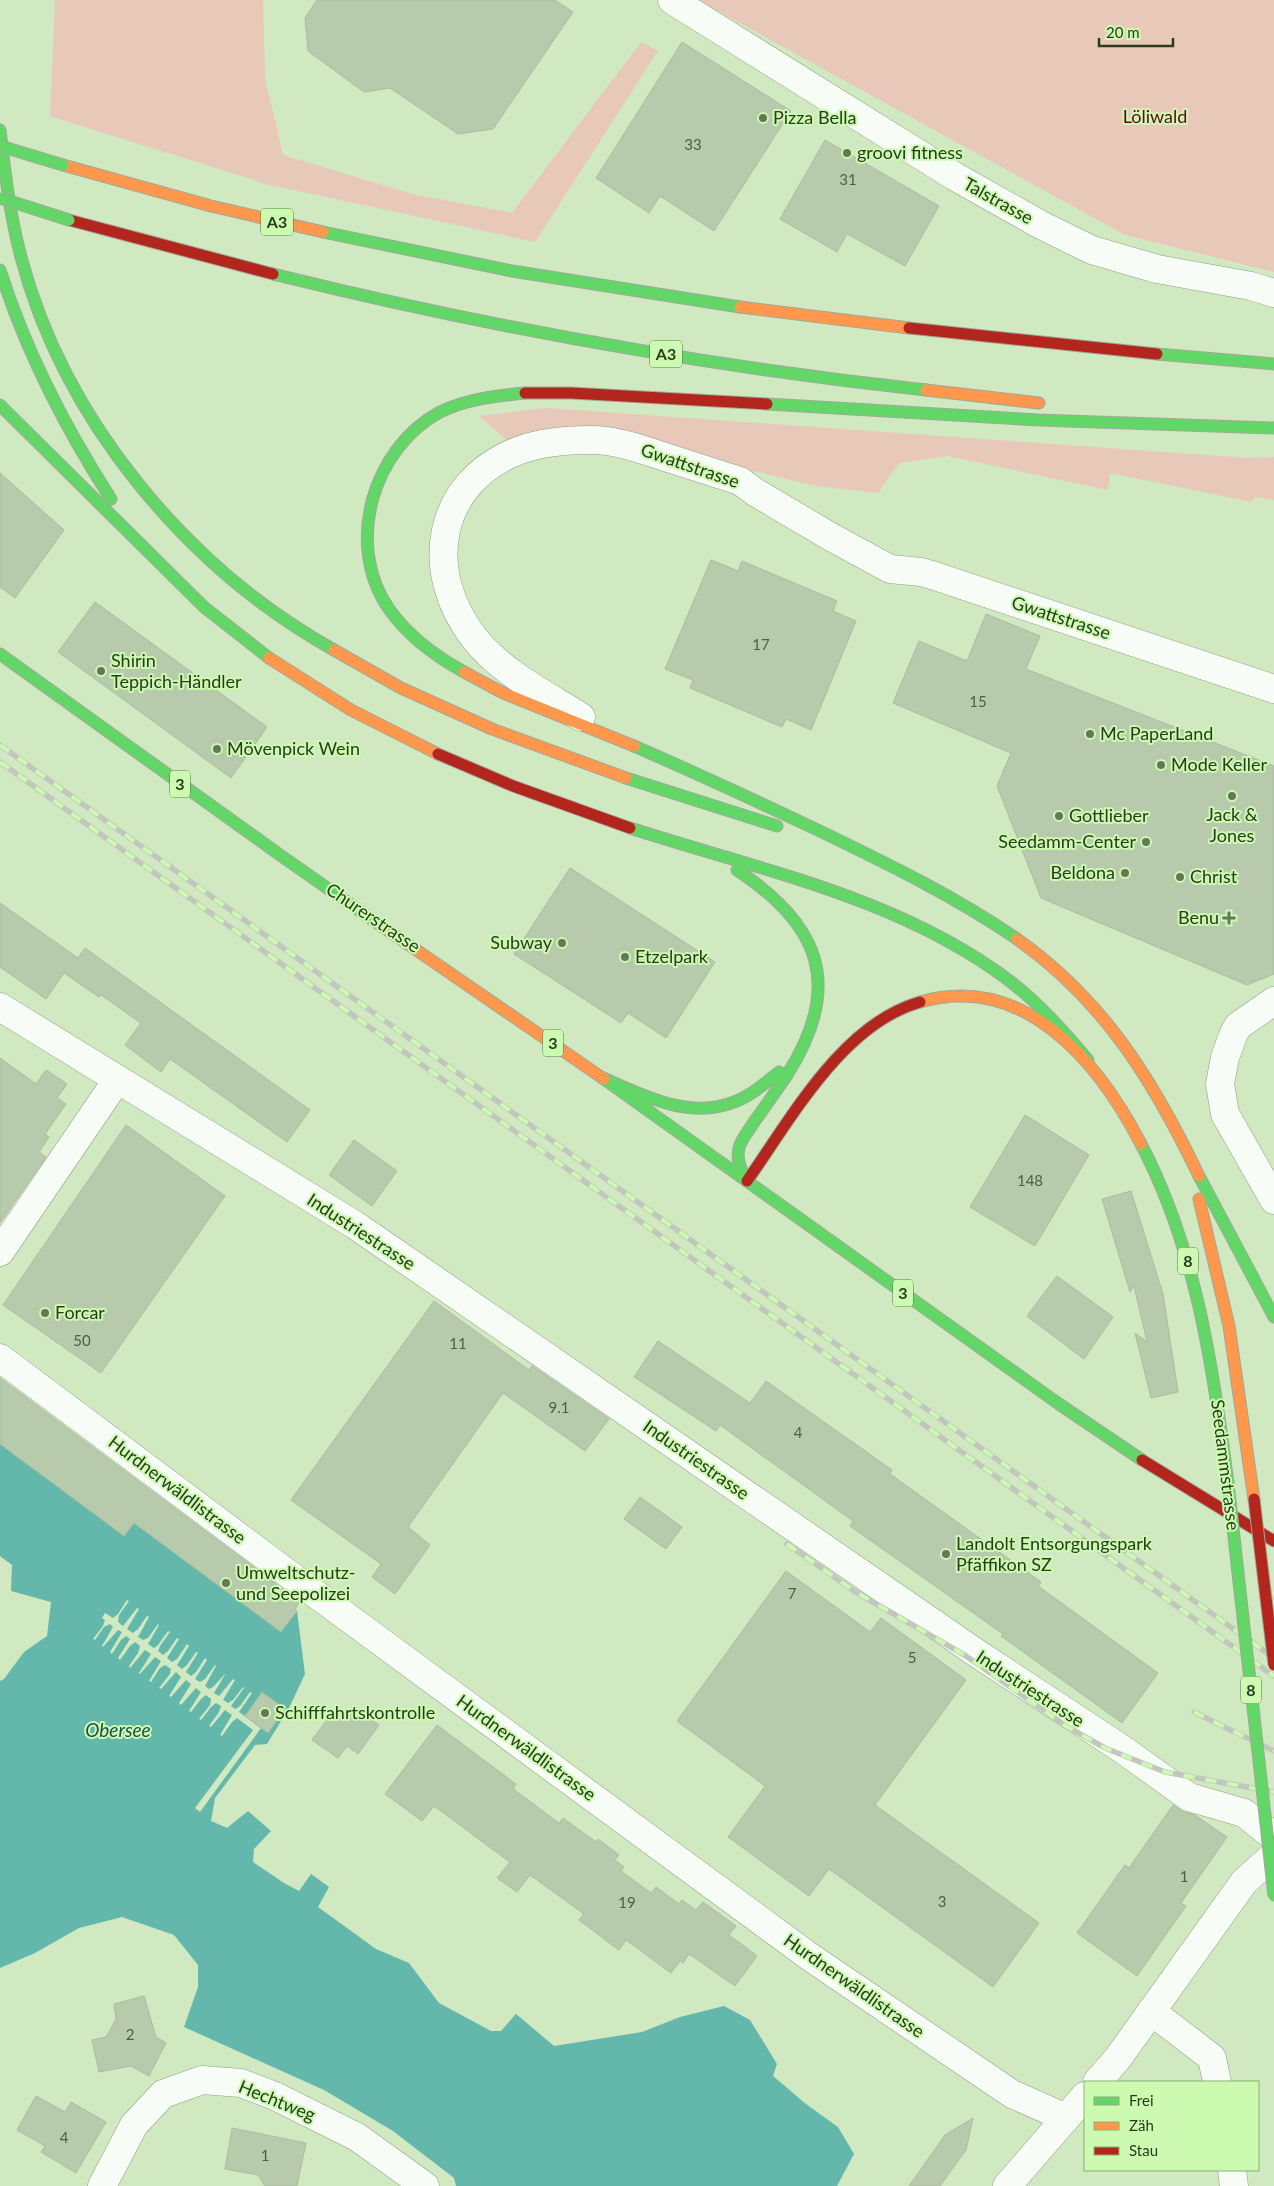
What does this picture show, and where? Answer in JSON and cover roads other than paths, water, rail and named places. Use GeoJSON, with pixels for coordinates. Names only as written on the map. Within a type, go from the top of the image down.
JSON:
{"type":"FeatureCollection","features":[{"type":"Feature","properties":{"kind":"main road"},"geometry":{"type":"LineString","coordinates":[[0,130],[20,254],[36,306],[71,383],[105,440],[151,501],[184,538],[239,588],[284,621],[349,661],[405,691],[474,722],[648,785],[860,851]]}},
{"type":"Feature","properties":{"kind":"main road","name":"A3"},"geometry":{"type":"LineString","coordinates":[[0,146],[230,211],[484,266],[627,291],[876,326],[981,338],[1274,364]]}},
{"type":"Feature","properties":{"kind":"main road","name":"A3"},"geometry":{"type":"LineString","coordinates":[[0,198],[69,220],[270,275],[396,304],[529,331],[791,374],[1046,404]]}},
{"type":"Feature","properties":{"kind":"main road"},"geometry":{"type":"LineString","coordinates":[[0,270],[17,323],[54,406],[69,434],[112,500],[166,570]]}},
{"type":"Feature","properties":{"kind":"main road"},"geometry":{"type":"LineString","coordinates":[[1274,427],[1038,420],[572,393],[541,392],[492,396],[461,403],[447,409],[421,425],[401,443],[386,464],[376,487],[369,511],[367,539],[370,563],[380,590],[392,614],[402,626],[444,661],[503,692],[608,734],[700,774],[860,851],[978,912],[1001,927],[1046,962],[1084,998],[1121,1040],[1143,1072],[1174,1126],[1274,1317]]}},
{"type":"Feature","properties":{"kind":"main road"},"geometry":{"type":"LineString","coordinates":[[0,405],[166,570],[236,635],[272,662],[329,699],[377,726],[484,775],[545,799],[690,848],[804,880],[885,911],[938,936],[988,966],[1022,990],[1088,1060]]}},
{"type":"Feature","properties":{"kind":"main road"},"geometry":{"type":"LineString","coordinates":[[1114,410],[1274,427]]}},
{"type":"Feature","properties":{"kind":"main road","name":"Churerstrasse"},"geometry":{"type":"LineString","coordinates":[[0,654],[280,855],[602,1077],[747,1181]]}},
{"type":"Feature","properties":{"kind":"main road"},"geometry":{"type":"LineString","coordinates":[[690,848],[737,870],[765,888],[793,914],[810,943],[818,977],[817,1007],[812,1028],[805,1043],[740,1144],[737,1153],[738,1162],[740,1171],[747,1181]]}},
{"type":"Feature","properties":{"kind":"main road","name":"8"},"geometry":{"type":"LineString","coordinates":[[747,1181],[812,1089],[853,1044],[882,1018],[915,1004],[932,998],[968,995],[1003,1002],[1037,1020],[1088,1060]]}},
{"type":"Feature","properties":{"kind":"main road"},"geometry":{"type":"LineString","coordinates":[[602,1077],[668,1104],[707,1110],[740,1101],[755,1093],[793,1058],[805,1043]]}},
{"type":"Feature","properties":{"kind":"main road","name":"Seedammstrasse"},"geometry":{"type":"LineString","coordinates":[[1088,1060],[1115,1097],[1142,1143],[1158,1176],[1180,1232],[1204,1322],[1218,1405],[1228,1483],[1274,1896]]}},
{"type":"Feature","properties":{"kind":"main road"},"geometry":{"type":"LineString","coordinates":[[1174,1126],[1198,1198],[1229,1326],[1254,1499],[1274,1665]]}},
{"type":"Feature","properties":{"kind":"main road","name":"3"},"geometry":{"type":"LineString","coordinates":[[747,1181],[1058,1404],[1151,1466],[1274,1541]]}},
{"type":"Feature","properties":{"kind":"street","name":"Talstrasse"},"geometry":{"type":"LineString","coordinates":[[672,0],[954,176],[1041,225],[1092,250],[1157,269],[1250,286],[1274,293]]}},
{"type":"Feature","properties":{"kind":"street","name":"Gwattstrasse"},"geometry":{"type":"LineString","coordinates":[[608,734],[500,663],[476,640],[454,605],[446,584],[443,565],[445,534],[451,514],[459,498],[470,483],[484,470],[520,450],[541,444],[593,440],[624,444],[740,481],[755,492],[831,537],[890,568],[921,572],[1274,689]]}},
{"type":"Feature","properties":{"kind":"street"},"geometry":{"type":"LineString","coordinates":[[1274,1001],[1238,1026],[1230,1040],[1220,1084],[1225,1114],[1274,1200]]}},
{"type":"Feature","properties":{"kind":"street"},"geometry":{"type":"LineString","coordinates":[[0,1007],[117,1080],[0,1252]]}},
{"type":"Feature","properties":{"kind":"street","name":"Industriestrasse"},"geometry":{"type":"LineString","coordinates":[[117,1080],[355,1225],[975,1652],[1122,1749],[1189,1797],[1244,1813],[1274,1837]]}},
{"type":"Feature","properties":{"kind":"street","name":"Hurdnerwäldlistrasse"},"geometry":{"type":"LineString","coordinates":[[0,1358],[294,1578],[810,1957],[1012,2094],[1066,2118]]}},
{"type":"Feature","properties":{"kind":"street"},"geometry":{"type":"LineString","coordinates":[[1098,2081],[1118,2058],[1244,1882],[1274,1855]]}},
{"type":"Feature","properties":{"kind":"street"},"geometry":{"type":"LineString","coordinates":[[1151,2011],[1212,2058],[1217,2081]]}},
{"type":"Feature","properties":{"kind":"street","name":"Hechtweg"},"geometry":{"type":"LineString","coordinates":[[102,2186],[134,2125],[163,2094],[202,2080],[241,2083],[275,2096],[356,2137],[425,2186]]}},
{"type":"Feature","properties":{"kind":"street"},"geometry":{"type":"LineString","coordinates":[[1007,2186],[1084,2097]]}},
{"type":"Feature","properties":{"kind":"street"},"geometry":{"type":"LineString","coordinates":[[1232,2171],[1234,2186]]}},
{"type":"Feature","properties":{"kind":"water","name":"Obersee"},"geometry":{"type":"Polygon","coordinates":[[[0,1444],[124,1535],[134,1523],[282,1630],[297,1611],[305,1674],[289,1708],[267,1744],[255,1745],[215,1798],[211,1821],[227,1828],[248,1811],[271,1831],[254,1849],[253,1862],[299,1891],[311,1874],[329,1887],[318,1907],[376,1949],[409,1963],[439,2003],[491,2031],[501,2031],[516,2014],[554,2046],[642,2032],[680,2017],[724,2006],[750,2020],[777,2064],[773,2076],[806,2104],[838,2127],[854,2154],[837,2186],[456,2186],[454,2178],[393,2131],[324,2090],[184,2027],[198,1987],[198,1965],[174,1935],[122,1917],[79,1928],[35,1953],[0,1968],[0,1681],[4,1679],[24,1652],[47,1636],[51,1602],[11,1591],[12,1565],[0,1556],[0,1444]]]}},
{"type":"Feature","properties":{"kind":"railway"},"geometry":{"type":"LineString","coordinates":[[0,745],[1274,1658]]}},
{"type":"Feature","properties":{"kind":"railway"},"geometry":{"type":"LineString","coordinates":[[0,762],[1274,1676]]}},
{"type":"Feature","properties":{"kind":"railway"},"geometry":{"type":"LineString","coordinates":[[787,1544],[854,1591],[966,1656],[1066,1726],[1105,1748],[1165,1772],[1274,1792]]}},
{"type":"Feature","properties":{"kind":"railway"},"geometry":{"type":"LineString","coordinates":[[1194,1712],[1274,1751]]}},
{"type":"Feature","properties":{"kind":"place","name":"Pizza Bella"},"geometry":{"type":"Point","coordinates":[763,118]}},
{"type":"Feature","properties":{"kind":"place","name":"groovi fitness"},"geometry":{"type":"Point","coordinates":[847,153]}},
{"type":"Feature","properties":{"kind":"place","name":"Shirin Teppich-Händler"},"geometry":{"type":"Point","coordinates":[101,671]}},
{"type":"Feature","properties":{"kind":"place","name":"Mc PaperLand"},"geometry":{"type":"Point","coordinates":[1090,734]}},
{"type":"Feature","properties":{"kind":"place","name":"Mövenpick Wein"},"geometry":{"type":"Point","coordinates":[217,749]}},
{"type":"Feature","properties":{"kind":"place","name":"Mode Keller"},"geometry":{"type":"Point","coordinates":[1161,765]}},
{"type":"Feature","properties":{"kind":"place","name":"Jack & Jones"},"geometry":{"type":"Point","coordinates":[1232,796]}},
{"type":"Feature","properties":{"kind":"place","name":"Gottlieber"},"geometry":{"type":"Point","coordinates":[1059,816]}},
{"type":"Feature","properties":{"kind":"place","name":"Seedamm-Center"},"geometry":{"type":"Point","coordinates":[1146,842]}},
{"type":"Feature","properties":{"kind":"place","name":"Beldona"},"geometry":{"type":"Point","coordinates":[1125,873]}},
{"type":"Feature","properties":{"kind":"place","name":"Christ"},"geometry":{"type":"Point","coordinates":[1180,877]}},
{"type":"Feature","properties":{"kind":"place","name":"Benu"},"geometry":{"type":"Point","coordinates":[1229,918]}},
{"type":"Feature","properties":{"kind":"place","name":"Subway"},"geometry":{"type":"Point","coordinates":[562,943]}},
{"type":"Feature","properties":{"kind":"place","name":"Etzelpark"},"geometry":{"type":"Point","coordinates":[625,957]}},
{"type":"Feature","properties":{"kind":"place","name":"Forcar"},"geometry":{"type":"Point","coordinates":[45,1313]}},
{"type":"Feature","properties":{"kind":"place","name":"Landolt Entsorgungspark Pfäffikon SZ"},"geometry":{"type":"Point","coordinates":[946,1554]}},
{"type":"Feature","properties":{"kind":"place","name":"Umweltschutz- und Seepolizei"},"geometry":{"type":"Point","coordinates":[226,1583]}},
{"type":"Feature","properties":{"kind":"place","name":"Schifffahrtskontrolle"},"geometry":{"type":"Point","coordinates":[265,1713]}},
{"type":"Feature","properties":{"kind":"park label","name":"Löliwald"},"geometry":{"type":"Point","coordinates":[1155,117]}}]}
